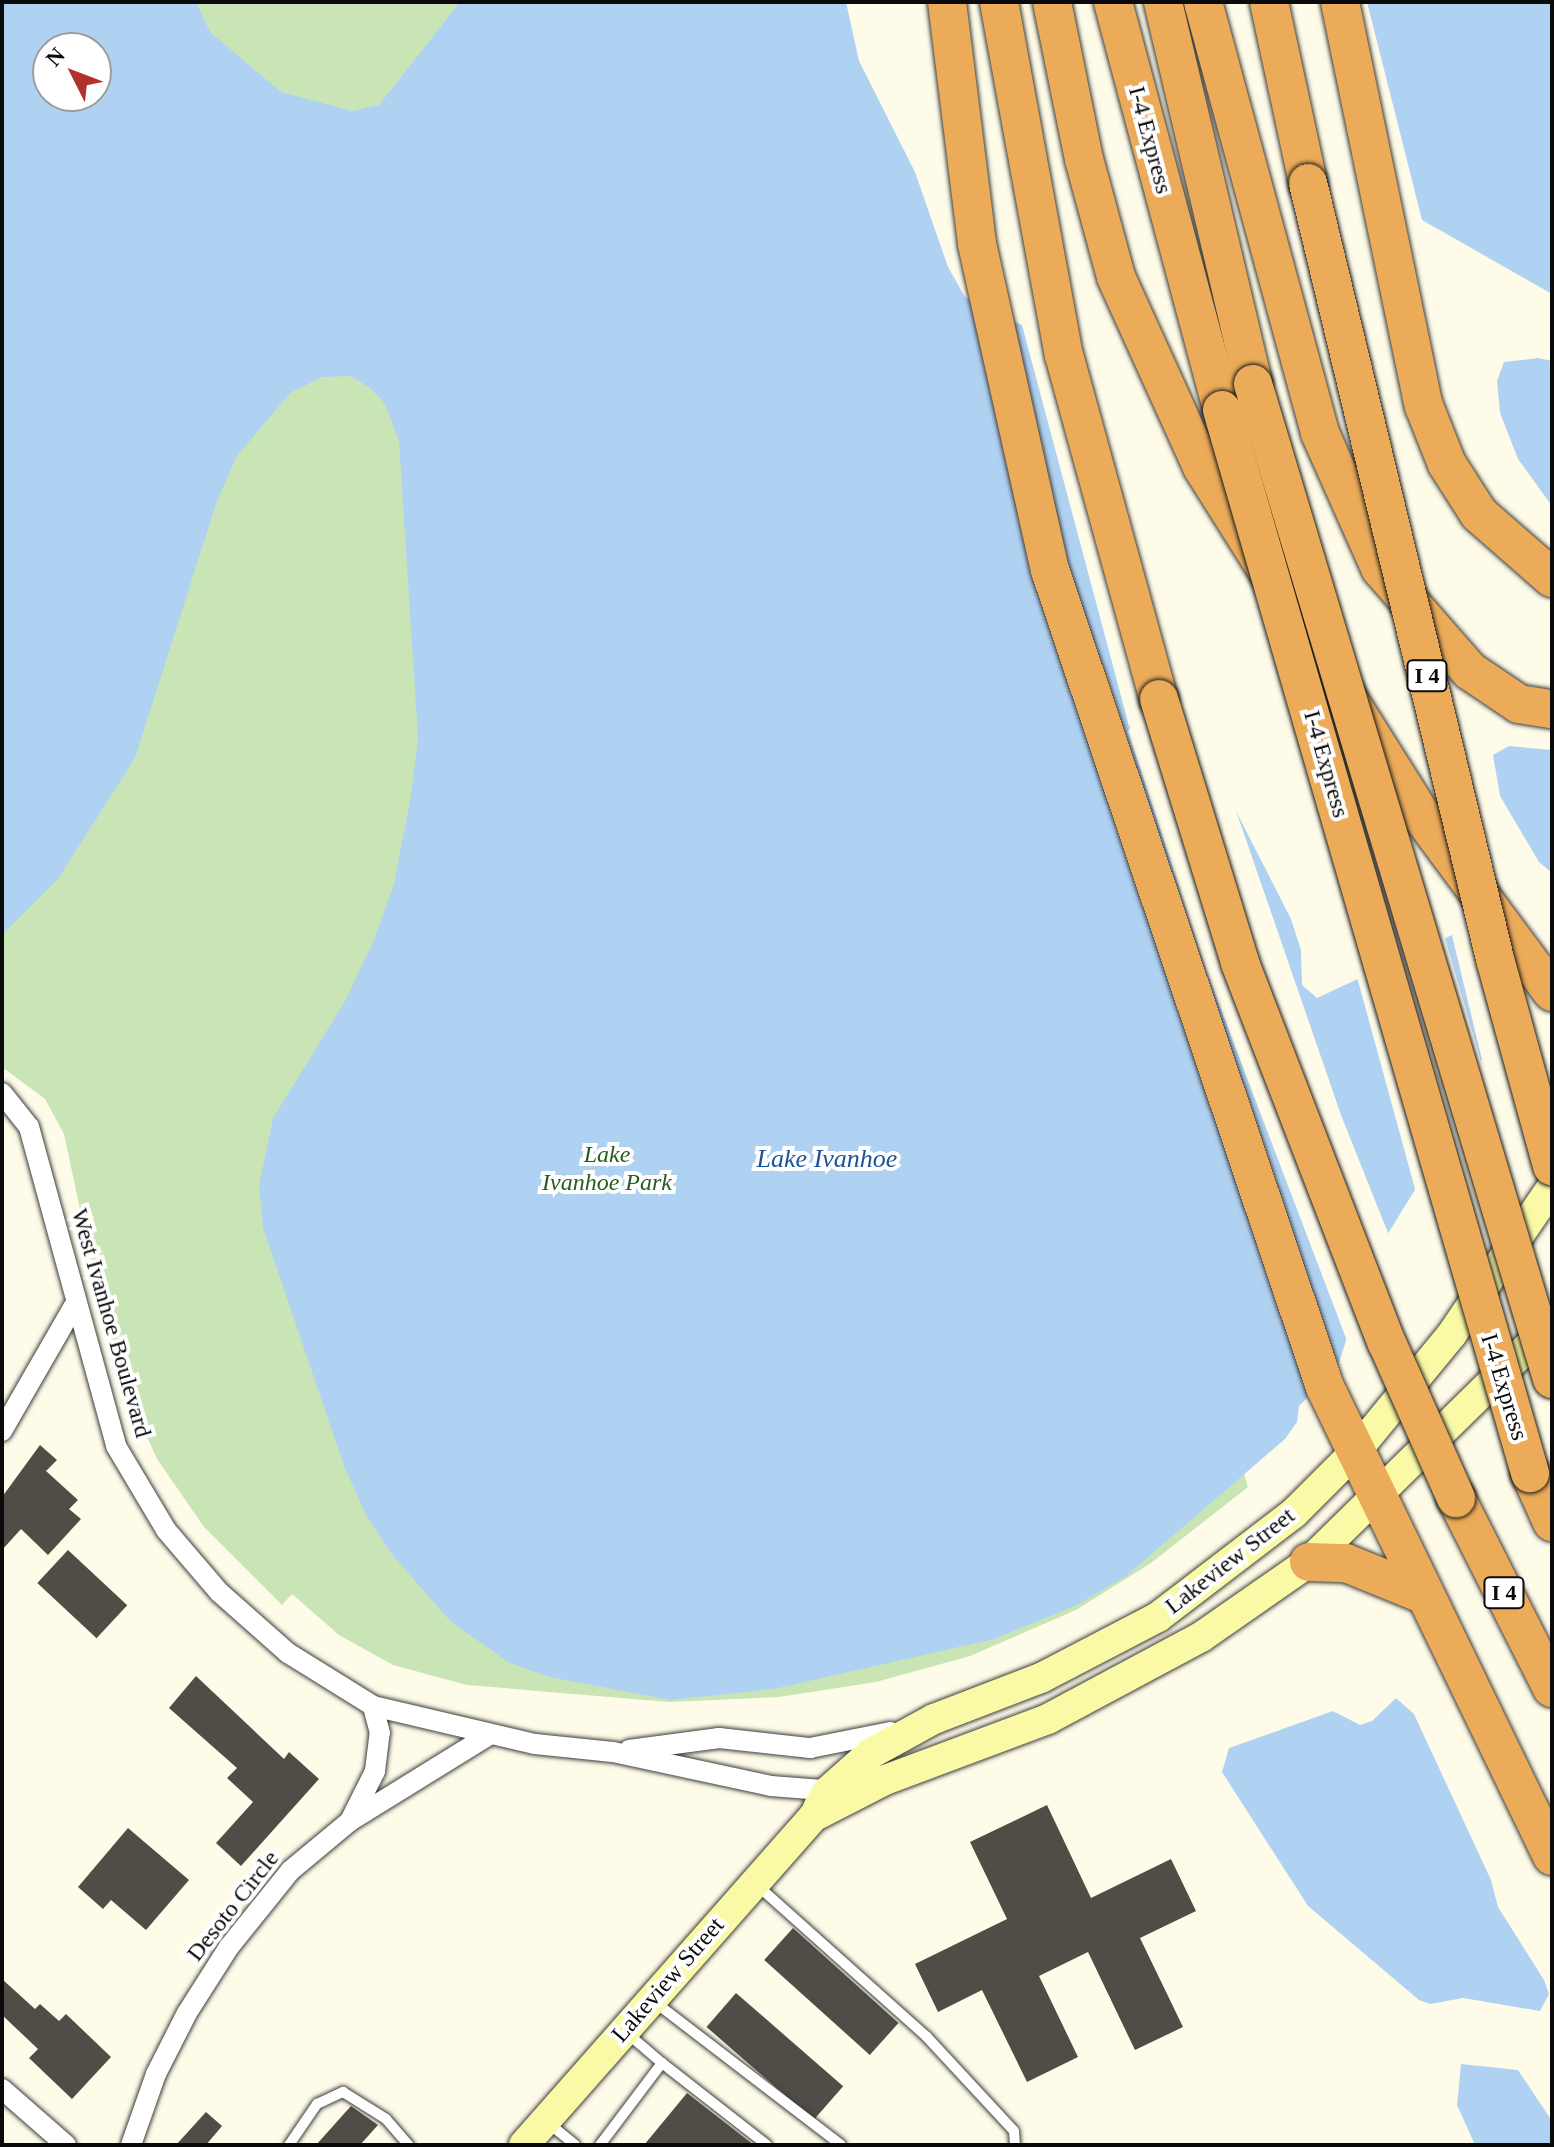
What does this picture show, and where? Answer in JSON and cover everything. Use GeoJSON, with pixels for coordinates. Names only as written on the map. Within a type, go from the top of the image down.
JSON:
{"type":"FeatureCollection","features":[{"type":"Feature","properties":{"kind":"highway"},"geometry":{"type":"LineString","coordinates":[[947,2],[977,244],[1050,570],[1325,1387],[1552,1856]]}},
{"type":"Feature","properties":{"kind":"highway","name":"I 4"},"geometry":{"type":"LineString","coordinates":[[999,2],[1064,355],[1159,699],[1240,963],[1387,1343],[1456,1498],[1552,1688]]}},
{"type":"Feature","properties":{"kind":"highway"},"geometry":{"type":"LineString","coordinates":[[1052,2],[1084,159],[1116,277],[1202,467],[1422,817],[1552,992]]}},
{"type":"Feature","properties":{"kind":"highway","name":"I-4 Express"},"geometry":{"type":"LineString","coordinates":[[1113,2],[1222,410],[1530,1473],[1552,1522]]}},
{"type":"Feature","properties":{"kind":"highway","name":"I-4 Express"},"geometry":{"type":"LineString","coordinates":[[1163,2],[1253,384],[1552,1379]]}},
{"type":"Feature","properties":{"kind":"highway"},"geometry":{"type":"LineString","coordinates":[[1203,2],[1320,433],[1380,568],[1470,671],[1519,704],[1552,709]]}},
{"type":"Feature","properties":{"kind":"highway","name":"I 4"},"geometry":{"type":"LineString","coordinates":[[1269,2],[1308,183],[1495,959],[1552,1166]]}},
{"type":"Feature","properties":{"kind":"highway"},"geometry":{"type":"LineString","coordinates":[[1340,2],[1424,406],[1447,464],[1479,514],[1552,578]]}},
{"type":"Feature","properties":{"kind":"highway"},"geometry":{"type":"LineString","coordinates":[[1309,1562],[1346,1563],[1425,1595]]}},
{"type":"Feature","properties":{"kind":"street","name":"West Ivanhoe Boulevard"},"geometry":{"type":"LineString","coordinates":[[2,1093],[29,1127],[74,1306],[116,1446],[166,1530],[219,1592],[288,1653],[373,1706],[489,1735],[613,1752],[771,1786],[820,1804]]}},
{"type":"Feature","properties":{"kind":"street","name":"Lakeview Street"},"geometry":{"type":"LineString","coordinates":[[524,2145],[820,1804],[870,1754],[934,1719],[1041,1678],[1158,1617],[1294,1513],[1356,1451],[1452,1334],[1552,1187]]}},
{"type":"Feature","properties":{"kind":"street"},"geometry":{"type":"LineString","coordinates":[[2,1431],[74,1306]]}},
{"type":"Feature","properties":{"kind":"street","name":"Lakeview Street"},"geometry":{"type":"LineString","coordinates":[[820,1804],[1089,1700],[1201,1637],[1309,1562],[1377,1499],[1552,1323]]}},
{"type":"Feature","properties":{"kind":"street"},"geometry":{"type":"LineString","coordinates":[[350,1821],[375,1771],[380,1733],[373,1706]]}},
{"type":"Feature","properties":{"kind":"street","name":"West Ivanhoe Boulevard"},"geometry":{"type":"LineString","coordinates":[[613,1752],[719,1738],[824,1747],[934,1719]]}},
{"type":"Feature","properties":{"kind":"street","name":"Desoto Circle"},"geometry":{"type":"LineString","coordinates":[[131,2145],[156,2074],[229,1947],[290,1871],[350,1821],[489,1735]]}},
{"type":"Feature","properties":{"kind":"street"},"geometry":{"type":"LineString","coordinates":[[2,2089],[66,2145]]}},
{"type":"Feature","properties":{"kind":"lane"},"geometry":{"type":"LineString","coordinates":[[753,1881],[926,2036],[1014,2131],[1015,2145]]}},
{"type":"Feature","properties":{"kind":"lane"},"geometry":{"type":"LineString","coordinates":[[652,1999],[741,2073],[841,2145]]}},
{"type":"Feature","properties":{"kind":"lane"},"geometry":{"type":"LineString","coordinates":[[624,2030],[767,2145]]}},
{"type":"Feature","properties":{"kind":"lane"},"geometry":{"type":"LineString","coordinates":[[600,2145],[662,2063]]}},
{"type":"Feature","properties":{"kind":"lane"},"geometry":{"type":"LineString","coordinates":[[289,2145],[317,2104],[343,2092],[356,2095],[386,2119],[409,2145]]}},
{"type":"Feature","properties":{"kind":"lane"},"geometry":{"type":"LineString","coordinates":[[546,2120],[575,2145]]}},
{"type":"Feature","properties":{"kind":"green space","name":"Lake Ivanhoe"},"geometry":{"type":"Polygon","coordinates":[[[2,2],[806,2],[1248,1487],[1151,1563],[1076,1610],[970,1656],[876,1682],[779,1697],[669,1702],[467,1685],[393,1665],[339,1635],[292,1594],[282,1605],[204,1527],[157,1459],[124,1386],[104,1322],[64,1134],[45,1099],[2,1067],[2,2]]]}},
{"type":"Feature","properties":{"kind":"water","name":"Lake Ivanhoe"},"geometry":{"type":"Polygon","coordinates":[[[2,2],[196,2],[210,32],[281,92],[352,111],[379,105],[460,2],[846,2],[859,61],[915,172],[948,267],[965,297],[1022,325],[1129,726],[1199,796],[1235,809],[1291,919],[1301,950],[1302,985],[1317,998],[1452,935],[1482,1060],[1455,1125],[1371,1261],[1338,1366],[1299,1406],[1297,1422],[1285,1439],[1126,1576],[1075,1606],[994,1639],[774,1689],[671,1700],[549,1677],[510,1663],[451,1622],[390,1552],[366,1515],[344,1466],[263,1228],[259,1186],[273,1118],[344,1003],[374,940],[394,884],[418,738],[399,441],[385,404],[370,388],[351,376],[322,377],[290,393],[237,456],[217,501],[135,758],[58,879],[2,935],[2,2]]]}},
{"type":"Feature","properties":{"kind":"water"},"geometry":{"type":"Polygon","coordinates":[[[1367,2],[1552,2],[1552,294],[1422,220],[1367,2]]]}},
{"type":"Feature","properties":{"kind":"water"},"geometry":{"type":"Polygon","coordinates":[[[1538,358],[1552,361],[1552,506],[1518,459],[1500,413],[1497,381],[1504,362],[1538,358]]]}},
{"type":"Feature","properties":{"kind":"water"},"geometry":{"type":"Polygon","coordinates":[[[1509,746],[1552,750],[1552,873],[1539,862],[1500,796],[1493,755],[1509,746]]]}},
{"type":"Feature","properties":{"kind":"water"},"geometry":{"type":"Polygon","coordinates":[[[1396,1698],[1414,1714],[1491,1880],[1498,1907],[1544,1980],[1549,1994],[1540,2011],[1463,1998],[1430,2004],[1419,2000],[1308,1906],[1222,1772],[1229,1748],[1333,1711],[1360,1725],[1372,1721],[1396,1698]]]}},
{"type":"Feature","properties":{"kind":"water"},"geometry":{"type":"Polygon","coordinates":[[[1461,2064],[1518,2070],[1552,2121],[1552,2145],[1475,2145],[1457,2105],[1461,2064]]]}},
{"type":"Feature","properties":{"kind":"pier"},"geometry":{"type":"Polygon","coordinates":[[[1133,725],[1201,793],[1234,805],[1341,1115],[1390,1238],[1375,1263],[1349,1346],[1208,975],[1128,731],[1133,725]]]}},
{"type":"Feature","properties":{"kind":"pier"},"geometry":{"type":"Polygon","coordinates":[[[1444,935],[1483,1068],[1459,1127],[1417,1196],[1357,977],[1444,935]]]}},
{"type":"Feature","properties":{"kind":"building"},"geometry":{"type":"Polygon","coordinates":[[[40,1445],[57,1460],[46,1471],[78,1500],[69,1509],[81,1519],[48,1555],[21,1529],[2,1550],[2,1497],[40,1445]]]}},
{"type":"Feature","properties":{"kind":"building"},"geometry":{"type":"Polygon","coordinates":[[[68,1550],[127,1605],[97,1638],[37,1583],[68,1550]]]}},
{"type":"Feature","properties":{"kind":"building"},"geometry":{"type":"Polygon","coordinates":[[[196,1676],[284,1759],[289,1752],[319,1779],[241,1866],[216,1843],[253,1802],[227,1778],[237,1768],[169,1708],[196,1676]]]}},
{"type":"Feature","properties":{"kind":"building"},"geometry":{"type":"Polygon","coordinates":[[[1047,1805],[1091,1898],[1171,1859],[1196,1911],[1140,1938],[1183,2027],[1135,2050],[1088,1952],[1039,1976],[1078,2057],[1027,2082],[982,1990],[938,2012],[915,1964],[1007,1919],[970,1842],[1047,1805]]]}},
{"type":"Feature","properties":{"kind":"building"},"geometry":{"type":"Polygon","coordinates":[[[128,1828],[189,1880],[146,1930],[111,1900],[103,1909],[78,1887],[128,1828]]]}},
{"type":"Feature","properties":{"kind":"building"},"geometry":{"type":"Polygon","coordinates":[[[793,1928],[899,2023],[870,2055],[764,1960],[793,1928]]]}},
{"type":"Feature","properties":{"kind":"building"},"geometry":{"type":"Polygon","coordinates":[[[2,1979],[35,2009],[40,2004],[59,2021],[66,2014],[111,2057],[72,2099],[29,2058],[38,2049],[2,2015],[2,1979]]]}},
{"type":"Feature","properties":{"kind":"building"},"geometry":{"type":"Polygon","coordinates":[[[736,1993],[843,2086],[814,2120],[706,2027],[736,1993]]]}},
{"type":"Feature","properties":{"kind":"building"},"geometry":{"type":"Polygon","coordinates":[[[687,2093],[750,2142],[754,2145],[644,2145],[687,2093]]]}},
{"type":"Feature","properties":{"kind":"building"},"geometry":{"type":"Polygon","coordinates":[[[351,2106],[378,2125],[360,2145],[316,2145],[351,2106]]]}},
{"type":"Feature","properties":{"kind":"building"},"geometry":{"type":"Polygon","coordinates":[[[206,2112],[222,2126],[206,2145],[176,2145],[206,2112]]]}},
{"type":"Feature","properties":{"kind":"park label","name":"Lake Ivanhoe Park"},"geometry":{"type":"Point","coordinates":[607,1169]}}]}
